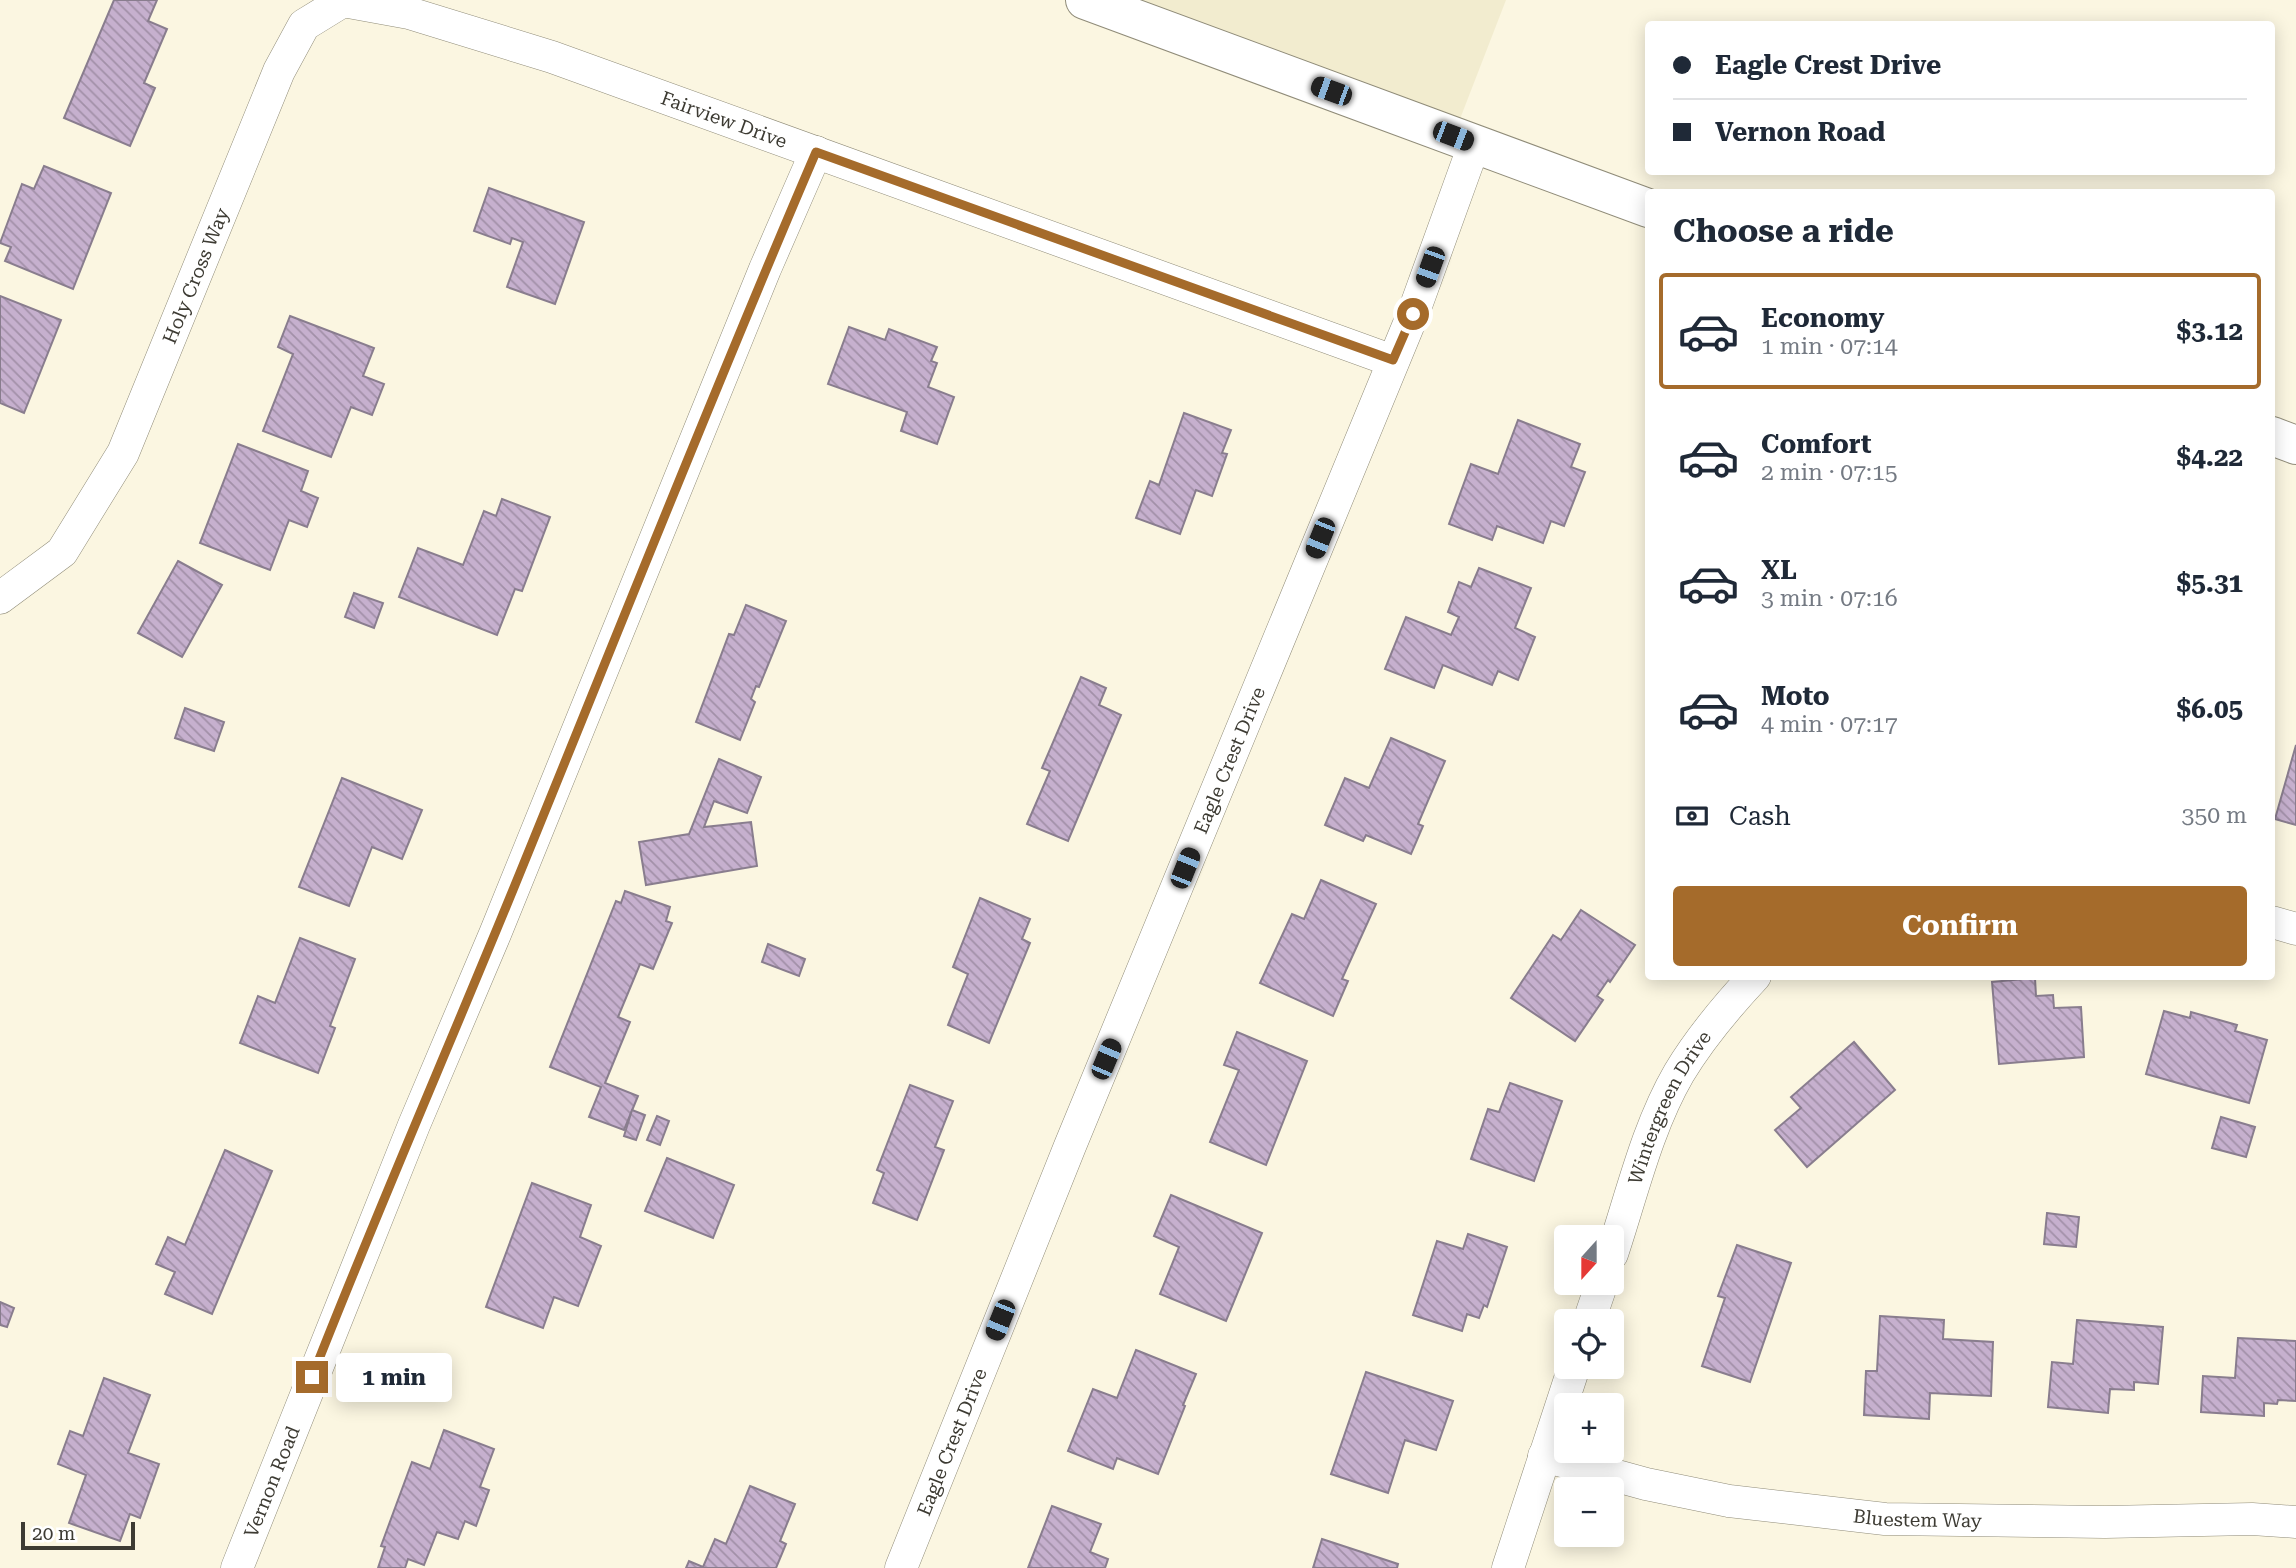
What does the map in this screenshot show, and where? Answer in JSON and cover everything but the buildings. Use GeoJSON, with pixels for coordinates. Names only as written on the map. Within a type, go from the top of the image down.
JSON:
{"type":"FeatureCollection","features":[{"type":"Feature","properties":{"kind":"main road"},"geometry":{"type":"LineString","coordinates":[[1085,0],[1645,207]]}},
{"type":"Feature","properties":{"kind":"main road"},"geometry":{"type":"LineString","coordinates":[[2275,437],[2296,444]]}},
{"type":"Feature","properties":{"kind":"street","name":"Holy Cross Way"},"geometry":{"type":"LineString","coordinates":[[0,598],[62,552],[123,453],[279,71],[304,25],[343,1],[409,13]]}},
{"type":"Feature","properties":{"kind":"street","name":"Fairview Drive"},"geometry":{"type":"LineString","coordinates":[[409,13],[552,57],[1393,360]]}},
{"type":"Feature","properties":{"kind":"street","name":"Eagle Crest Drive"},"geometry":{"type":"LineString","coordinates":[[901,1568],[1070,1146],[1413,314],[1474,145]]}},
{"type":"Feature","properties":{"kind":"street","name":"Vernon Road"},"geometry":{"type":"LineString","coordinates":[[237,1568],[409,1137],[501,921],[765,269],[816,152]]}},
{"type":"Feature","properties":{"kind":"street"},"geometry":{"type":"LineString","coordinates":[[2275,923],[2296,929]]}},
{"type":"Feature","properties":{"kind":"street","name":"Wintergreen Drive"},"geometry":{"type":"LineString","coordinates":[[1622,1225],[1654,1130],[1679,1074],[1724,1009],[1751,980]]}},
{"type":"Feature","properties":{"kind":"street"},"geometry":{"type":"LineString","coordinates":[[1508,1568],[1570,1379]]}},
{"type":"Feature","properties":{"kind":"street","name":"Bluestem Way"},"geometry":{"type":"LineString","coordinates":[[1544,1456],[1646,1484],[1729,1501],[1885,1519],[2105,1522],[2252,1519],[2296,1522]]}},
{"type":"Feature","properties":{"kind":"shaded area"},"geometry":{"type":"Polygon","coordinates":[[[1086,0],[1506,0],[1453,137],[1086,0]]]}},
{"type":"Feature","properties":{"kind":"route"},"geometry":{"type":"LineString","coordinates":[[312,1377],[765,269],[816,152],[1393,360],[1413,314]]}}]}
